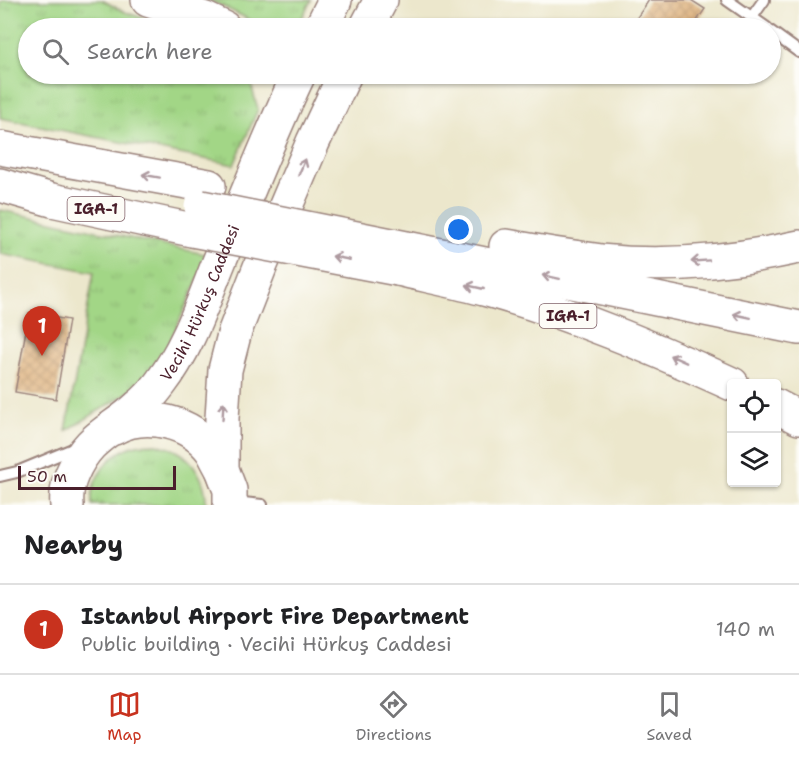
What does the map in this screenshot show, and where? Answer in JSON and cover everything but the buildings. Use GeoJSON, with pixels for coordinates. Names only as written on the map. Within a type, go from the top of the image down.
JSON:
{"type":"FeatureCollection","features":[{"type":"Feature","properties":{"kind":"main road"},"geometry":{"type":"LineString","coordinates":[[148,0],[199,18]]}},
{"type":"Feature","properties":{"kind":"main road"},"geometry":{"type":"LineString","coordinates":[[326,18],[335,0]]}},
{"type":"Feature","properties":{"kind":"main road"},"geometry":{"type":"LineString","coordinates":[[371,18],[381,0]]}},
{"type":"Feature","properties":{"kind":"main road","name":"Vecihi Hürkuş Caddesi"},"geometry":{"type":"LineString","coordinates":[[67,505],[69,481],[88,447],[138,408],[160,385],[178,357],[194,326],[263,154],[287,84]]}},
{"type":"Feature","properties":{"kind":"main road"},"geometry":{"type":"LineString","coordinates":[[222,469],[225,370],[235,331],[264,256],[341,84]]}},
{"type":"Feature","properties":{"kind":"main road"},"geometry":{"type":"LineString","coordinates":[[0,148],[201,208]]}},
{"type":"Feature","properties":{"kind":"main road"},"geometry":{"type":"LineString","coordinates":[[0,166],[799,328]]}},
{"type":"Feature","properties":{"kind":"main road","name":"IGA-1"},"geometry":{"type":"LineString","coordinates":[[0,185],[52,200],[201,208],[406,249],[485,289],[607,329],[727,382]]}},
{"type":"Feature","properties":{"kind":"main road"},"geometry":{"type":"LineString","coordinates":[[406,249],[534,251],[603,261],[672,263],[726,260],[799,247]]}},
{"type":"Feature","properties":{"kind":"main road"},"geometry":{"type":"LineString","coordinates":[[781,408],[799,418]]}},
{"type":"Feature","properties":{"kind":"main road"},"geometry":{"type":"LineString","coordinates":[[102,434],[120,424],[140,420],[160,420],[180,426],[198,436],[212,451],[230,490],[231,503]]}},
{"type":"Feature","properties":{"kind":"lane"},"geometry":{"type":"LineString","coordinates":[[728,0],[752,17],[764,0]]}},
{"type":"Feature","properties":{"kind":"lane"},"geometry":{"type":"LineString","coordinates":[[781,39],[799,52]]}},
{"type":"Feature","properties":{"kind":"lane"},"geometry":{"type":"LineString","coordinates":[[0,476],[17,472],[66,452],[102,434]]}},
{"type":"Feature","properties":{"kind":"lane"},"geometry":{"type":"LineString","coordinates":[[231,503],[262,505]]}},
{"type":"Feature","properties":{"kind":"green space"},"geometry":{"type":"Polygon","coordinates":[[[6,0],[102,0],[143,18],[18,18],[18,84],[251,84],[258,109],[234,165],[0,118],[0,2],[6,0]]]}},
{"type":"Feature","properties":{"kind":"green space"},"geometry":{"type":"Polygon","coordinates":[[[204,0],[311,0],[302,18],[246,18],[204,0]]]}},
{"type":"Feature","properties":{"kind":"green space"},"geometry":{"type":"Polygon","coordinates":[[[0,210],[209,255],[167,348],[136,388],[66,431],[94,272],[0,254],[0,210]]]}},
{"type":"Feature","properties":{"kind":"green space"},"geometry":{"type":"Polygon","coordinates":[[[156,444],[182,454],[194,466],[202,481],[206,505],[92,505],[94,485],[104,467],[111,460],[127,448],[156,444]]]}},
{"type":"Feature","properties":{"kind":"place","name":"Istanbul Airport Fire Department"},"geometry":{"type":"Point","coordinates":[42,356]}}]}
